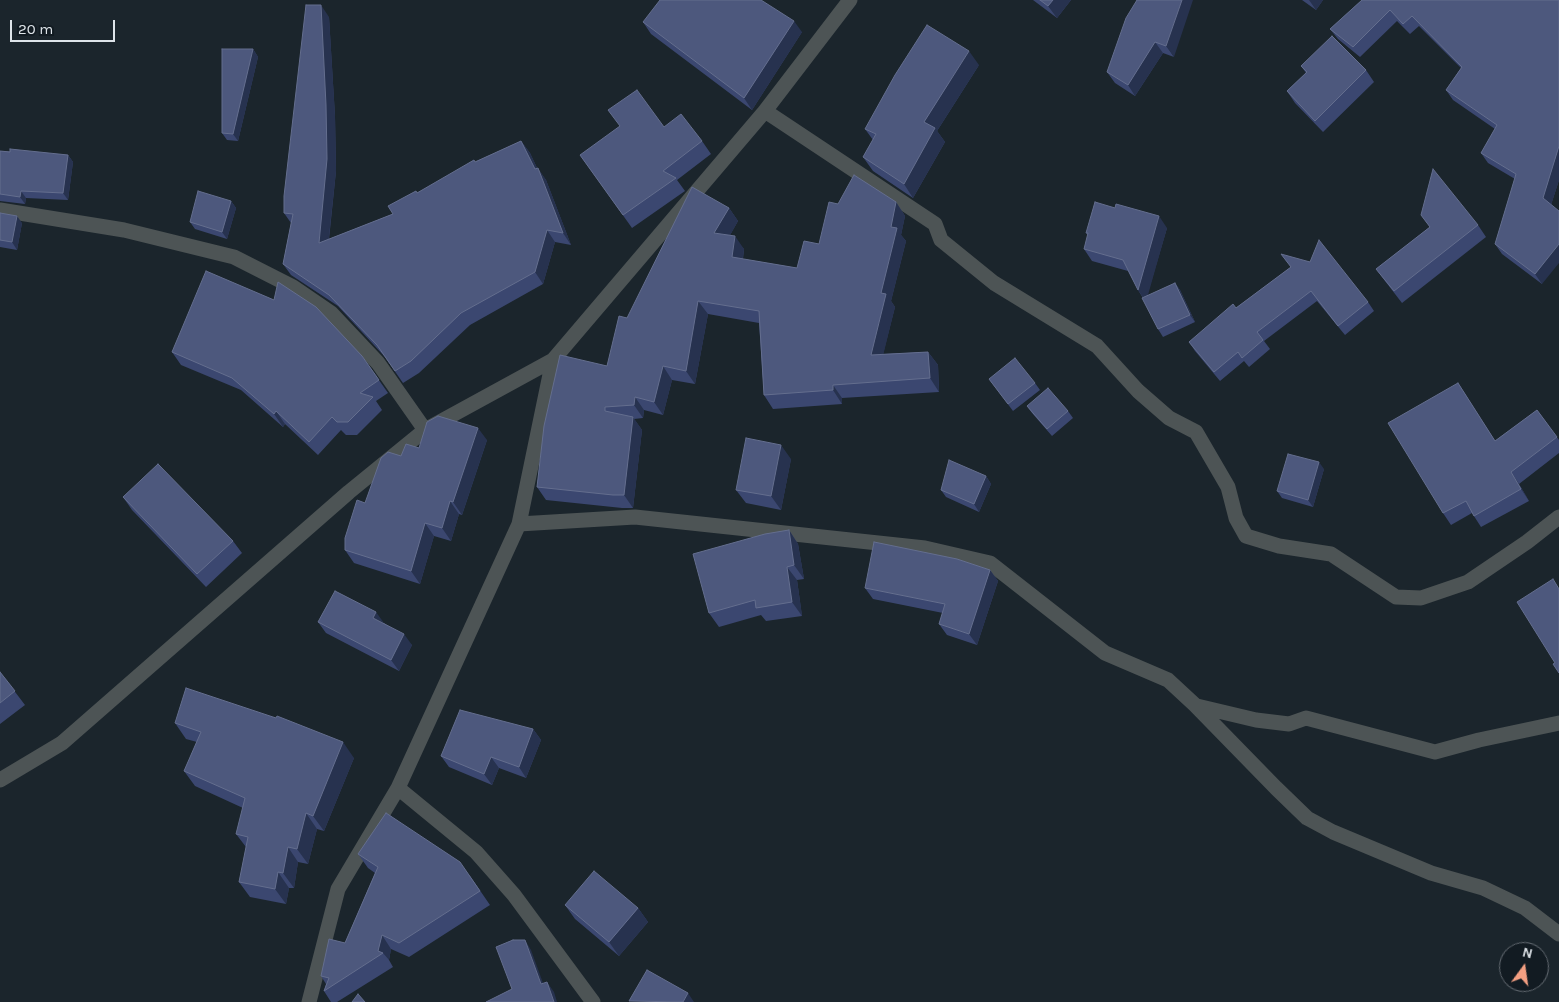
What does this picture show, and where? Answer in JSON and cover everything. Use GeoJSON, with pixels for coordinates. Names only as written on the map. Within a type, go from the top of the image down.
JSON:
{"type":"FeatureCollection","features":[{"type":"Feature","properties":{"kind":"street"},"geometry":{"type":"LineString","coordinates":[[0,780],[62,742],[349,492],[426,430],[552,360],[765,111],[850,0]]}},
{"type":"Feature","properties":{"kind":"street"},"geometry":{"type":"LineString","coordinates":[[765,111],[935,224],[941,240],[994,283],[1097,346],[1138,391],[1169,418],[1196,432],[1228,487],[1236,518],[1246,536],[1279,546],[1331,554],[1396,597],[1421,598],[1468,582],[1559,517]]}},
{"type":"Feature","properties":{"kind":"street"},"geometry":{"type":"LineString","coordinates":[[0,210],[124,230],[234,257],[293,287],[331,313],[378,363],[426,430]]}},
{"type":"Feature","properties":{"kind":"street"},"geometry":{"type":"LineString","coordinates":[[309,1002],[338,889],[398,788],[519,524],[552,360]]}},
{"type":"Feature","properties":{"kind":"street"},"geometry":{"type":"LineString","coordinates":[[519,524],[635,517],[925,548],[990,563],[1105,652],[1168,680],[1307,818],[1333,832],[1431,873],[1483,888],[1525,908],[1559,934]]}},
{"type":"Feature","properties":{"kind":"street"},"geometry":{"type":"LineString","coordinates":[[1195,705],[1256,720],[1289,724],[1306,718],[1434,752],[1559,723]]}},
{"type":"Feature","properties":{"kind":"street"},"geometry":{"type":"LineString","coordinates":[[398,788],[476,852],[514,894],[593,1002]]}},
{"type":"Feature","properties":{"kind":"building"},"geometry":{"type":"Polygon","coordinates":[[[660,0],[761,0],[794,21],[744,98],[643,22],[660,0]]]}},
{"type":"Feature","properties":{"kind":"building"},"geometry":{"type":"Polygon","coordinates":[[[1040,0],[1053,0],[1048,6],[1040,0]]]}},
{"type":"Feature","properties":{"kind":"building"},"geometry":{"type":"Polygon","coordinates":[[[1137,0],[1182,0],[1166,46],[1155,42],[1128,85],[1107,72],[1126,18],[1137,0]]]}},
{"type":"Feature","properties":{"kind":"building"},"geometry":{"type":"Polygon","coordinates":[[[1362,0],[1559,0],[1559,146],[1543,198],[1559,211],[1559,244],[1535,274],[1495,244],[1516,174],[1481,153],[1497,125],[1446,90],[1462,67],[1412,16],[1403,24],[1390,10],[1353,47],[1330,29],[1362,0]]]}},
{"type":"Feature","properties":{"kind":"building"},"geometry":{"type":"Polygon","coordinates":[[[306,5],[321,5],[327,159],[319,243],[393,214],[388,206],[416,191],[417,193],[474,160],[475,162],[521,141],[535,169],[538,168],[563,233],[547,230],[535,272],[461,313],[411,361],[395,371],[377,345],[329,295],[283,264],[293,214],[284,213],[284,196],[306,5]]]}},
{"type":"Feature","properties":{"kind":"building"},"geometry":{"type":"Polygon","coordinates":[[[927,25],[969,51],[924,122],[935,128],[904,184],[863,157],[876,134],[865,129],[895,75],[927,25]]]}},
{"type":"Feature","properties":{"kind":"building"},"geometry":{"type":"Polygon","coordinates":[[[1332,36],[1366,70],[1315,121],[1287,91],[1307,72],[1301,66],[1332,36]]]}},
{"type":"Feature","properties":{"kind":"building"},"geometry":{"type":"Polygon","coordinates":[[[222,49],[253,49],[233,134],[222,133],[222,49]]]}},
{"type":"Feature","properties":{"kind":"building"},"geometry":{"type":"Polygon","coordinates":[[[637,90],[664,127],[681,114],[702,141],[663,171],[676,178],[623,215],[580,155],[620,126],[608,110],[637,90]]]}},
{"type":"Feature","properties":{"kind":"building"},"geometry":{"type":"Polygon","coordinates":[[[10,149],[68,155],[63,193],[21,191],[20,197],[0,194],[0,151],[10,152],[10,149]]]}},
{"type":"Feature","properties":{"kind":"building"},"geometry":{"type":"Polygon","coordinates":[[[1433,169],[1478,225],[1394,291],[1376,269],[1430,227],[1421,215],[1433,169]]]}},
{"type":"Feature","properties":{"kind":"building"},"geometry":{"type":"Polygon","coordinates":[[[854,175],[896,202],[891,227],[897,228],[881,293],[886,294],[871,355],[928,352],[930,378],[833,385],[833,390],[764,395],[759,311],[698,301],[686,371],[663,366],[654,402],[635,397],[634,405],[605,407],[605,411],[633,417],[624,495],[537,487],[544,426],[560,355],[607,366],[619,316],[627,318],[692,187],[729,208],[714,233],[735,236],[732,257],[797,268],[804,241],[819,244],[829,202],[838,204],[854,175]]]}},
{"type":"Feature","properties":{"kind":"building"},"geometry":{"type":"Polygon","coordinates":[[[198,191],[231,201],[222,232],[190,222],[198,191]]]}},
{"type":"Feature","properties":{"kind":"building"},"geometry":{"type":"Polygon","coordinates":[[[1095,202],[1115,208],[1116,204],[1159,216],[1138,290],[1123,260],[1084,249],[1088,233],[1086,233],[1095,202]]]}},
{"type":"Feature","properties":{"kind":"building"},"geometry":{"type":"Polygon","coordinates":[[[0,213],[17,216],[12,242],[0,240],[0,213]]]}},
{"type":"Feature","properties":{"kind":"building"},"geometry":{"type":"Polygon","coordinates":[[[1319,240],[1368,302],[1338,326],[1311,291],[1257,332],[1263,340],[1242,358],[1238,352],[1214,372],[1189,342],[1233,304],[1236,308],[1291,267],[1281,254],[1310,262],[1319,240]]]}},
{"type":"Feature","properties":{"kind":"building"},"geometry":{"type":"Polygon","coordinates":[[[206,271],[274,300],[278,282],[316,307],[362,356],[379,380],[360,393],[373,397],[348,422],[337,422],[332,417],[309,442],[276,411],[274,414],[232,378],[172,352],[206,271]]]}},
{"type":"Feature","properties":{"kind":"building"},"geometry":{"type":"Polygon","coordinates":[[[1175,283],[1190,315],[1158,329],[1142,298],[1175,283]]]}},
{"type":"Feature","properties":{"kind":"building"},"geometry":{"type":"Polygon","coordinates":[[[1015,358],[1035,383],[1008,404],[989,379],[1015,358]]]}},
{"type":"Feature","properties":{"kind":"building"},"geometry":{"type":"Polygon","coordinates":[[[1458,383],[1495,441],[1537,410],[1557,437],[1511,472],[1521,489],[1474,516],[1466,501],[1443,513],[1388,423],[1458,383]]]}},
{"type":"Feature","properties":{"kind":"building"},"geometry":{"type":"Polygon","coordinates":[[[1048,388],[1068,411],[1047,429],[1027,406],[1048,388]]]}},
{"type":"Feature","properties":{"kind":"building"},"geometry":{"type":"Polygon","coordinates":[[[438,416],[478,428],[453,502],[450,501],[442,528],[425,523],[411,571],[345,550],[345,538],[357,500],[365,503],[381,458],[388,452],[401,456],[406,444],[419,448],[427,422],[438,416]]]}},
{"type":"Feature","properties":{"kind":"building"},"geometry":{"type":"Polygon","coordinates":[[[746,438],[781,445],[771,496],[736,490],[746,438]]]}},
{"type":"Feature","properties":{"kind":"building"},"geometry":{"type":"Polygon","coordinates":[[[1288,454],[1319,462],[1308,500],[1277,491],[1288,454]]]}},
{"type":"Feature","properties":{"kind":"building"},"geometry":{"type":"Polygon","coordinates":[[[949,460],[986,476],[974,504],[941,490],[949,460]]]}},
{"type":"Feature","properties":{"kind":"building"},"geometry":{"type":"Polygon","coordinates":[[[158,464],[233,541],[197,574],[123,497],[158,464]]]}},
{"type":"Feature","properties":{"kind":"building"},"geometry":{"type":"Polygon","coordinates":[[[789,530],[794,565],[787,567],[792,602],[756,608],[755,600],[709,613],[693,554],[765,534],[789,530]]]}},
{"type":"Feature","properties":{"kind":"building"},"geometry":{"type":"Polygon","coordinates":[[[874,542],[957,559],[990,570],[969,634],[939,624],[945,604],[865,588],[874,542]]]}},
{"type":"Feature","properties":{"kind":"building"},"geometry":{"type":"Polygon","coordinates":[[[1553,579],[1559,589],[1559,673],[1553,664],[1555,663],[1517,602],[1553,579]]]}},
{"type":"Feature","properties":{"kind":"building"},"geometry":{"type":"Polygon","coordinates":[[[335,591],[376,612],[373,618],[404,634],[391,660],[318,622],[335,591]]]}},
{"type":"Feature","properties":{"kind":"building"},"geometry":{"type":"Polygon","coordinates":[[[0,672],[15,691],[0,703],[0,672]]]}},
{"type":"Feature","properties":{"kind":"building"},"geometry":{"type":"Polygon","coordinates":[[[186,688],[276,718],[277,716],[343,742],[313,816],[306,813],[297,849],[288,847],[283,873],[278,872],[275,889],[239,882],[248,837],[236,834],[245,798],[184,771],[201,732],[175,723],[186,688]]]}},
{"type":"Feature","properties":{"kind":"building"},"geometry":{"type":"Polygon","coordinates":[[[460,710],[533,729],[519,767],[491,757],[484,774],[441,756],[460,710]]]}},
{"type":"Feature","properties":{"kind":"building"},"geometry":{"type":"Polygon","coordinates":[[[386,813],[460,862],[480,891],[399,943],[382,935],[378,951],[383,953],[324,991],[329,978],[321,976],[329,939],[345,943],[378,867],[358,854],[386,813]]]}},
{"type":"Feature","properties":{"kind":"building"},"geometry":{"type":"Polygon","coordinates":[[[594,871],[638,908],[609,942],[565,905],[594,871]]]}},
{"type":"Feature","properties":{"kind":"building"},"geometry":{"type":"Polygon","coordinates":[[[513,940],[525,940],[541,984],[547,982],[554,1002],[486,1002],[512,989],[496,947],[513,940]]]}},
{"type":"Feature","properties":{"kind":"building"},"geometry":{"type":"Polygon","coordinates":[[[647,970],[688,993],[683,1002],[629,1001],[647,970]]]}},
{"type":"Feature","properties":{"kind":"building"},"geometry":{"type":"Polygon","coordinates":[[[358,994],[365,1002],[352,1002],[358,994]]]}}]}
